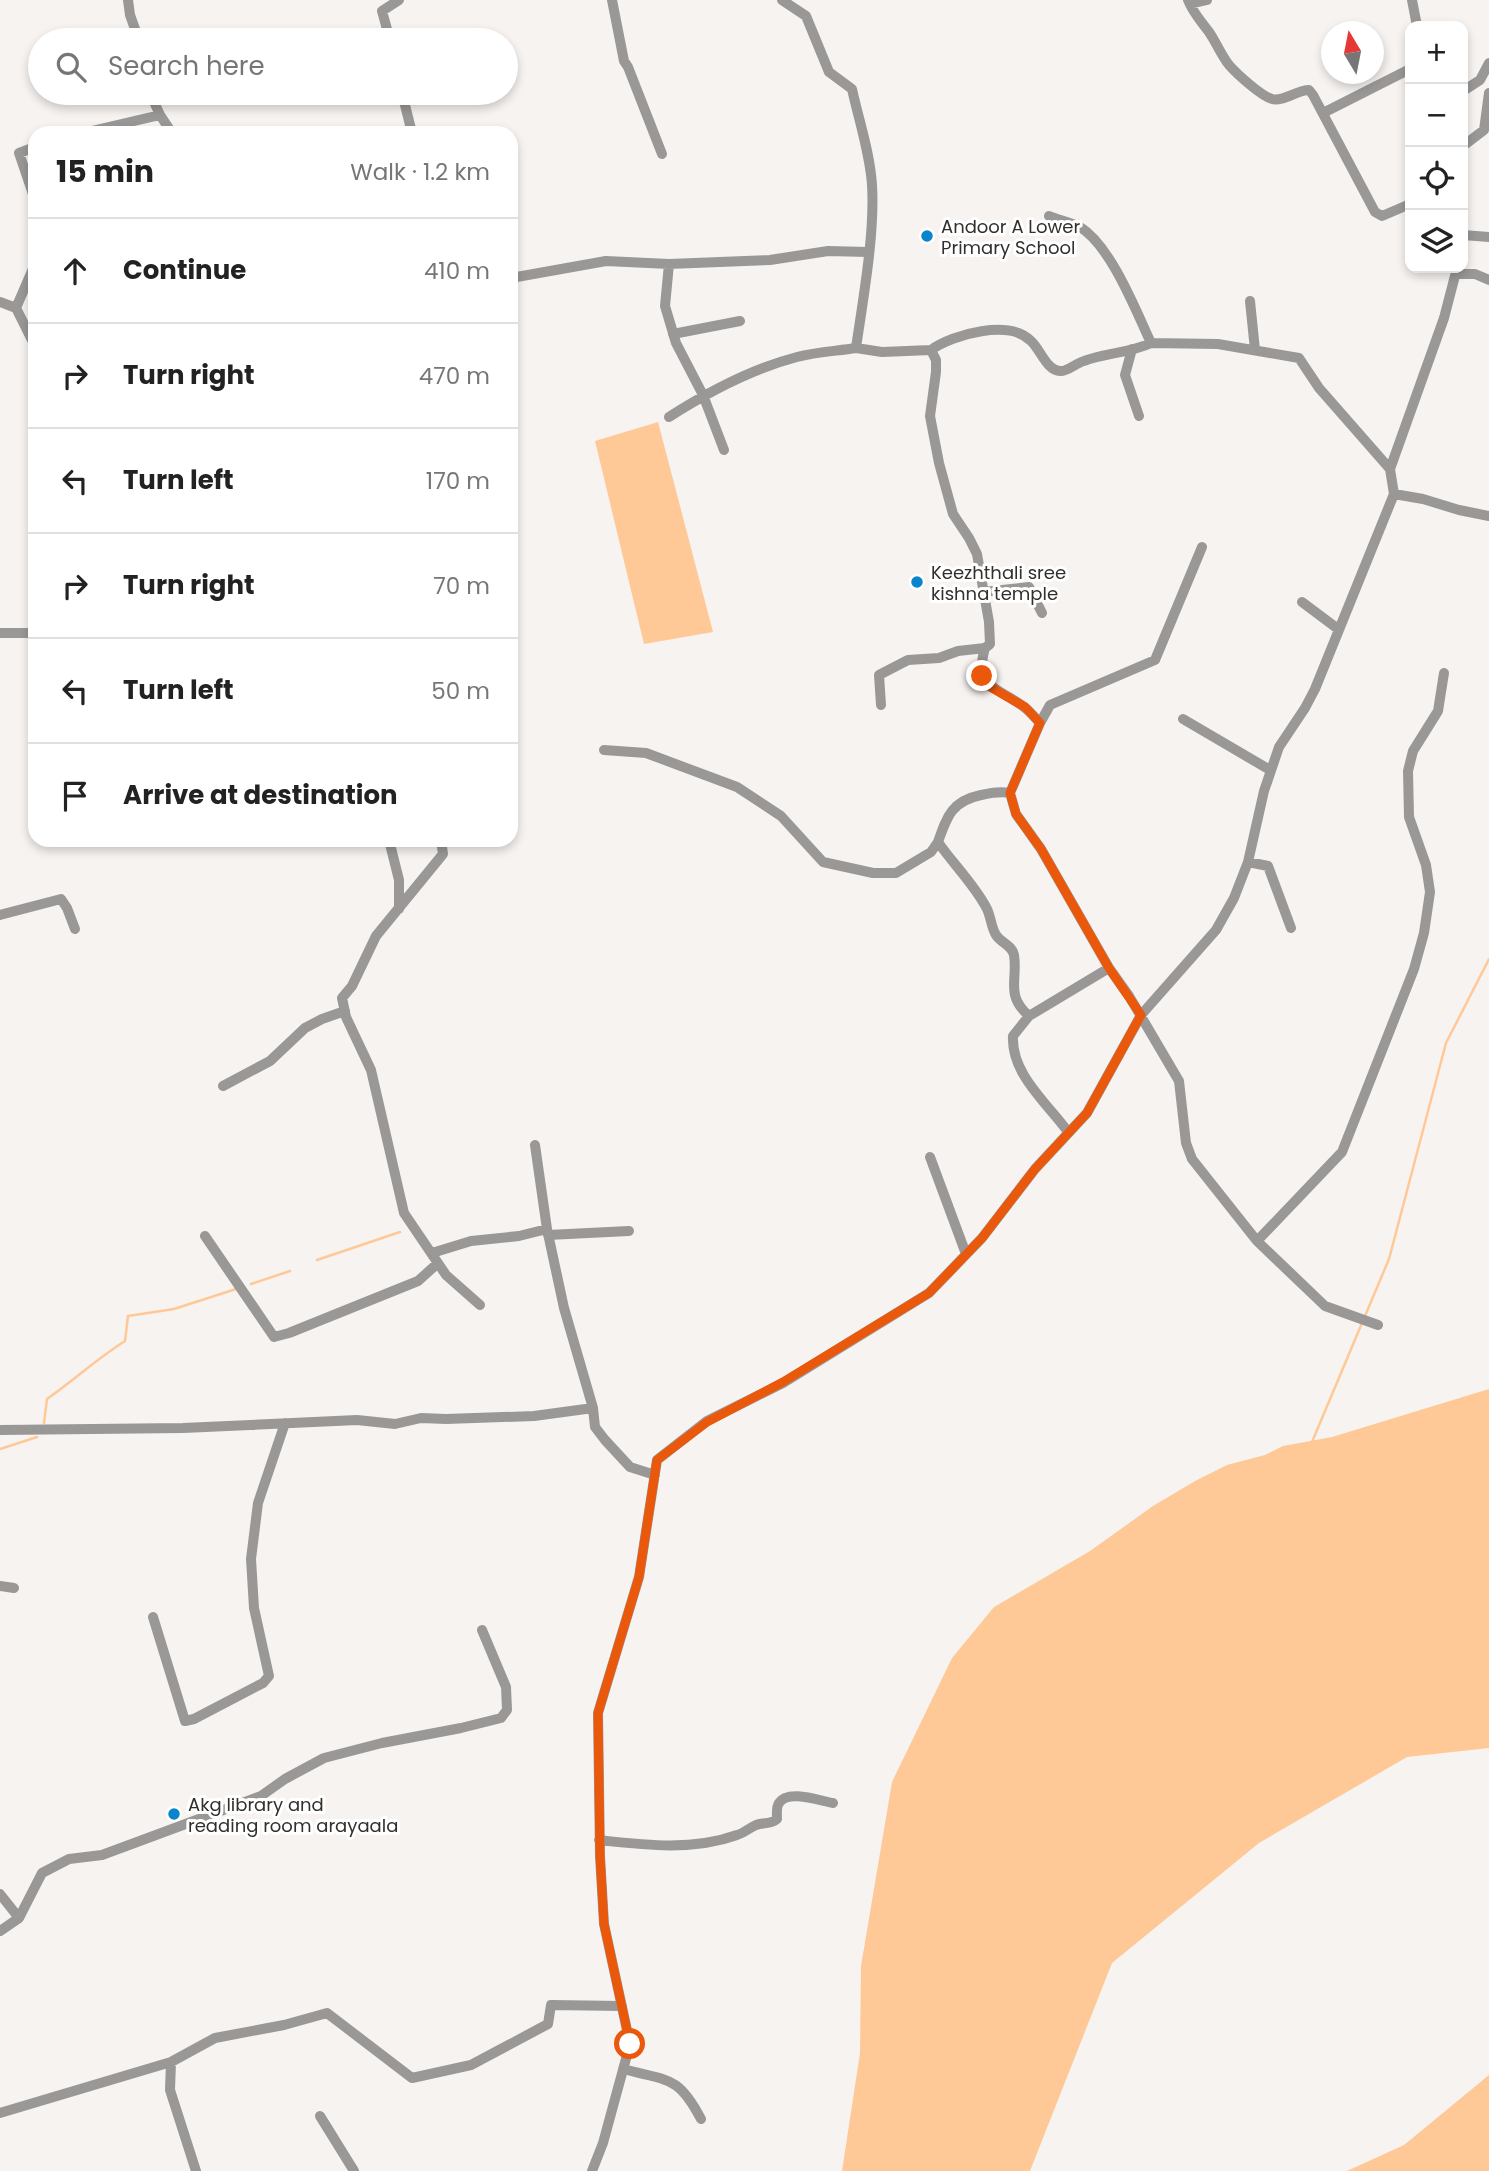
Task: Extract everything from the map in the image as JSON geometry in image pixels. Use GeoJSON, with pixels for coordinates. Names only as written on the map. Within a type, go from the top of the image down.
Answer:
{"type":"FeatureCollection","features":[{"type":"Feature","properties":{"kind":"street"},"geometry":{"type":"LineString","coordinates":[[128,0],[135,28]]}},
{"type":"Feature","properties":{"kind":"street"},"geometry":{"type":"LineString","coordinates":[[387,28],[382,11],[399,0]]}},
{"type":"Feature","properties":{"kind":"street"},"geometry":{"type":"LineString","coordinates":[[612,0],[624,61],[662,154]]}},
{"type":"Feature","properties":{"kind":"street"},"geometry":{"type":"LineString","coordinates":[[782,0],[806,16],[829,72],[852,89],[868,158],[872,186],[868,252],[856,348]]}},
{"type":"Feature","properties":{"kind":"street"},"geometry":{"type":"LineString","coordinates":[[1207,0],[1189,2],[1195,16],[1208,30],[1230,66],[1270,99],[1278,100],[1309,90],[1317,100],[1375,212],[1382,216],[1405,206]]}},
{"type":"Feature","properties":{"kind":"street"},"geometry":{"type":"LineString","coordinates":[[1412,0],[1416,21]]}},
{"type":"Feature","properties":{"kind":"street"},"geometry":{"type":"LineString","coordinates":[[1468,88],[1480,80],[1489,63]]}},
{"type":"Feature","properties":{"kind":"street"},"geometry":{"type":"LineString","coordinates":[[1324,113],[1405,72]]}},
{"type":"Feature","properties":{"kind":"street"},"geometry":{"type":"LineString","coordinates":[[1468,142],[1484,130],[1489,93]]}},
{"type":"Feature","properties":{"kind":"street"},"geometry":{"type":"LineString","coordinates":[[155,105],[167,126]]}},
{"type":"Feature","properties":{"kind":"street"},"geometry":{"type":"LineString","coordinates":[[405,105],[410,126]]}},
{"type":"Feature","properties":{"kind":"street"},"geometry":{"type":"LineString","coordinates":[[113,126],[160,115]]}},
{"type":"Feature","properties":{"kind":"street"},"geometry":{"type":"LineString","coordinates":[[28,150],[19,153],[28,179]]}},
{"type":"Feature","properties":{"kind":"street"},"geometry":{"type":"LineString","coordinates":[[1048,216],[1079,227],[1093,239],[1122,280],[1151,343]]}},
{"type":"Feature","properties":{"kind":"street"},"geometry":{"type":"LineString","coordinates":[[1468,235],[1489,237]]}},
{"type":"Feature","properties":{"kind":"street"},"geometry":{"type":"LineString","coordinates":[[518,277],[606,261],[669,264],[770,260],[828,251],[868,252]]}},
{"type":"Feature","properties":{"kind":"street"},"geometry":{"type":"LineString","coordinates":[[669,264],[666,306],[673,334],[703,395],[724,450]]}},
{"type":"Feature","properties":{"kind":"street"},"geometry":{"type":"LineString","coordinates":[[592,2171],[630,2044],[604,1924],[599,1840],[598,1713],[639,1577],[657,1460],[707,1422],[783,1382],[929,1293],[982,1238],[1035,1169],[1087,1113],[1141,1015],[1216,930],[1234,898],[1248,862],[1270,770],[1279,747],[1306,708],[1394,494],[1390,469],[1444,318],[1456,273]]}},
{"type":"Feature","properties":{"kind":"street"},"geometry":{"type":"LineString","coordinates":[[1468,273],[1489,280]]}},
{"type":"Feature","properties":{"kind":"street"},"geometry":{"type":"LineString","coordinates":[[16,309],[28,281]]}},
{"type":"Feature","properties":{"kind":"street"},"geometry":{"type":"LineString","coordinates":[[0,302],[16,309],[28,332]]}},
{"type":"Feature","properties":{"kind":"street"},"geometry":{"type":"LineString","coordinates":[[1250,302],[1255,350]]}},
{"type":"Feature","properties":{"kind":"street"},"geometry":{"type":"LineString","coordinates":[[673,334],[740,321]]}},
{"type":"Feature","properties":{"kind":"street"},"geometry":{"type":"LineString","coordinates":[[669,417],[703,395],[765,367],[798,357],[856,348],[882,352],[931,350],[957,337],[977,332],[1012,331],[1032,342],[1050,367],[1057,372],[1095,356],[1151,343],[1218,344],[1299,358],[1319,388],[1390,469]]}},
{"type":"Feature","properties":{"kind":"street"},"geometry":{"type":"LineString","coordinates":[[1132,349],[1125,375],[1139,416]]}},
{"type":"Feature","properties":{"kind":"street"},"geometry":{"type":"LineString","coordinates":[[881,705],[879,676],[908,660],[939,658],[958,651],[985,648],[990,644],[977,555],[953,514],[943,486],[930,416],[936,372],[936,360],[931,350]]}},
{"type":"Feature","properties":{"kind":"street"},"geometry":{"type":"LineString","coordinates":[[1394,494],[1489,516]]}},
{"type":"Feature","properties":{"kind":"street"},"geometry":{"type":"LineString","coordinates":[[1202,547],[1155,660],[1050,705],[1010,793],[1016,814],[1041,849],[1109,968],[1141,1015],[1179,1081],[1186,1143],[1192,1159],[1257,1241],[1325,1306],[1374,1324]]}},
{"type":"Feature","properties":{"kind":"street"},"geometry":{"type":"LineString","coordinates":[[984,592],[1029,587],[1042,613]]}},
{"type":"Feature","properties":{"kind":"street"},"geometry":{"type":"LineString","coordinates":[[1302,602],[1338,629]]}},
{"type":"Feature","properties":{"kind":"street"},"geometry":{"type":"LineString","coordinates":[[0,633],[28,633]]}},
{"type":"Feature","properties":{"kind":"street"},"geometry":{"type":"LineString","coordinates":[[985,648],[982,676],[987,685],[1025,707],[1040,723]]}},
{"type":"Feature","properties":{"kind":"street"},"geometry":{"type":"LineString","coordinates":[[1257,1241],[1342,1152],[1414,969],[1424,933],[1430,892],[1426,864],[1409,817],[1408,771],[1413,751],[1438,711],[1444,673]]}},
{"type":"Feature","properties":{"kind":"street"},"geometry":{"type":"LineString","coordinates":[[1183,719],[1270,770]]}},
{"type":"Feature","properties":{"kind":"street"},"geometry":{"type":"LineString","coordinates":[[604,750],[646,753],[737,786],[781,816],[823,862],[873,873],[895,873],[931,852],[949,815],[961,802],[993,792],[1010,793]]}},
{"type":"Feature","properties":{"kind":"street"},"geometry":{"type":"LineString","coordinates":[[938,842],[986,908],[996,936],[1012,950],[1012,983],[1015,995],[1021,1009],[1029,1016]]}},
{"type":"Feature","properties":{"kind":"street"},"geometry":{"type":"LineString","coordinates":[[391,847],[399,880],[399,909]]}},
{"type":"Feature","properties":{"kind":"street"},"geometry":{"type":"LineString","coordinates":[[442,847],[443,854],[376,936],[352,986],[342,998],[345,1012],[372,1070],[404,1213],[446,1275],[480,1305]]}},
{"type":"Feature","properties":{"kind":"street"},"geometry":{"type":"LineString","coordinates":[[1248,862],[1268,866],[1291,928]]}},
{"type":"Feature","properties":{"kind":"street"},"geometry":{"type":"LineString","coordinates":[[0,915],[61,899],[75,929]]}},
{"type":"Feature","properties":{"kind":"street"},"geometry":{"type":"LineString","coordinates":[[1068,1132],[1025,1077],[1015,1057],[1013,1036],[1029,1016],[1109,968]]}},
{"type":"Feature","properties":{"kind":"street"},"geometry":{"type":"LineString","coordinates":[[223,1086],[271,1061],[305,1028],[345,1012]]}},
{"type":"Feature","properties":{"kind":"street"},"geometry":{"type":"LineString","coordinates":[[535,1145],[547,1232],[569,1329],[593,1408],[595,1427],[630,1467],[655,1475]]}},
{"type":"Feature","properties":{"kind":"street"},"geometry":{"type":"LineString","coordinates":[[930,1157],[966,1254]]}},
{"type":"Feature","properties":{"kind":"street"},"geometry":{"type":"LineString","coordinates":[[205,1236],[274,1337],[418,1281],[435,1258],[471,1241],[547,1232],[629,1231]]}},
{"type":"Feature","properties":{"kind":"street"},"geometry":{"type":"LineString","coordinates":[[0,1430],[183,1428],[357,1420],[395,1424],[421,1418],[534,1416],[593,1408]]}},
{"type":"Feature","properties":{"kind":"street"},"geometry":{"type":"LineString","coordinates":[[153,1618],[185,1721],[263,1683],[269,1676],[254,1608],[251,1559],[258,1503],[285,1423]]}},
{"type":"Feature","properties":{"kind":"street"},"geometry":{"type":"LineString","coordinates":[[0,1587],[14,1588]]}},
{"type":"Feature","properties":{"kind":"street"},"geometry":{"type":"LineString","coordinates":[[0,1931],[19,1918],[42,1873],[69,1859],[102,1855],[261,1796],[285,1779],[324,1758],[501,1718],[507,1710],[506,1687],[482,1630]]}},
{"type":"Feature","properties":{"kind":"street"},"geometry":{"type":"LineString","coordinates":[[599,1840],[650,1846],[706,1843],[772,1823],[776,1819],[780,1800],[788,1797],[833,1803]]}},
{"type":"Feature","properties":{"kind":"street"},"geometry":{"type":"LineString","coordinates":[[0,1894],[19,1918]]}},
{"type":"Feature","properties":{"kind":"street"},"geometry":{"type":"LineString","coordinates":[[0,2113],[171,2062],[215,2038],[284,2025],[327,2013],[412,2078],[471,2065],[527,2036],[548,2024],[551,2005],[622,2006]]}},
{"type":"Feature","properties":{"kind":"street"},"geometry":{"type":"LineString","coordinates":[[171,2062],[170,2090],[196,2171]]}},
{"type":"Feature","properties":{"kind":"street"},"geometry":{"type":"LineString","coordinates":[[623,2070],[672,2082],[681,2087],[690,2097],[701,2119]]}},
{"type":"Feature","properties":{"kind":"street"},"geometry":{"type":"LineString","coordinates":[[320,2116],[354,2171]]}},
{"type":"Feature","properties":{"kind":"shaded area"},"geometry":{"type":"Polygon","coordinates":[[[658,422],[713,632],[644,644],[595,441],[658,422]]]}},
{"type":"Feature","properties":{"kind":"shaded area"},"geometry":{"type":"Polygon","coordinates":[[[1489,1389],[1489,1748],[1407,1757],[1259,1843],[1112,1963],[1030,2171],[842,2171],[860,2053],[861,1966],[892,1782],[952,1658],[994,1607],[1090,1551],[1153,1506],[1227,1465],[1265,1455],[1283,1446],[1332,1437],[1489,1389]]]}},
{"type":"Feature","properties":{"kind":"shaded area"},"geometry":{"type":"Polygon","coordinates":[[[1489,2075],[1489,2171],[1347,2171],[1404,2145],[1489,2075]]]}},
{"type":"Feature","properties":{"kind":"waterway"},"geometry":{"type":"LineString","coordinates":[[1365,1316],[1389,1259],[1446,1043],[1489,959]]}},
{"type":"Feature","properties":{"kind":"waterway"},"geometry":{"type":"LineString","coordinates":[[317,1260],[400,1232]]}},
{"type":"Feature","properties":{"kind":"waterway"},"geometry":{"type":"LineString","coordinates":[[251,1284],[290,1271]]}},
{"type":"Feature","properties":{"kind":"waterway"},"geometry":{"type":"LineString","coordinates":[[44,1423],[47,1399],[125,1341],[128,1316],[174,1309],[236,1289]]}},
{"type":"Feature","properties":{"kind":"waterway"},"geometry":{"type":"LineString","coordinates":[[1312,1442],[1362,1323]]}},
{"type":"Feature","properties":{"kind":"waterway"},"geometry":{"type":"LineString","coordinates":[[0,1449],[37,1437]]}},
{"type":"Feature","properties":{"kind":"place","name":"Andoor A Lower Primary School"},"geometry":{"type":"Point","coordinates":[927,236]}},
{"type":"Feature","properties":{"kind":"place","name":"Keezhthali sree kishna temple"},"geometry":{"type":"Point","coordinates":[917,582]}},
{"type":"Feature","properties":{"kind":"place","name":"Akg library and reading room arayaala"},"geometry":{"type":"Point","coordinates":[174,1814]}},
{"type":"Feature","properties":{"kind":"route"},"geometry":{"type":"LineString","coordinates":[[630,2044],[604,1924],[598,1713],[639,1577],[657,1460],[707,1422],[783,1382],[929,1293],[982,1238],[1035,1169],[1087,1113],[1141,1015],[1109,968],[1041,849],[1016,814],[1010,793],[1040,723],[1025,707],[987,685],[982,676]]}}]}
